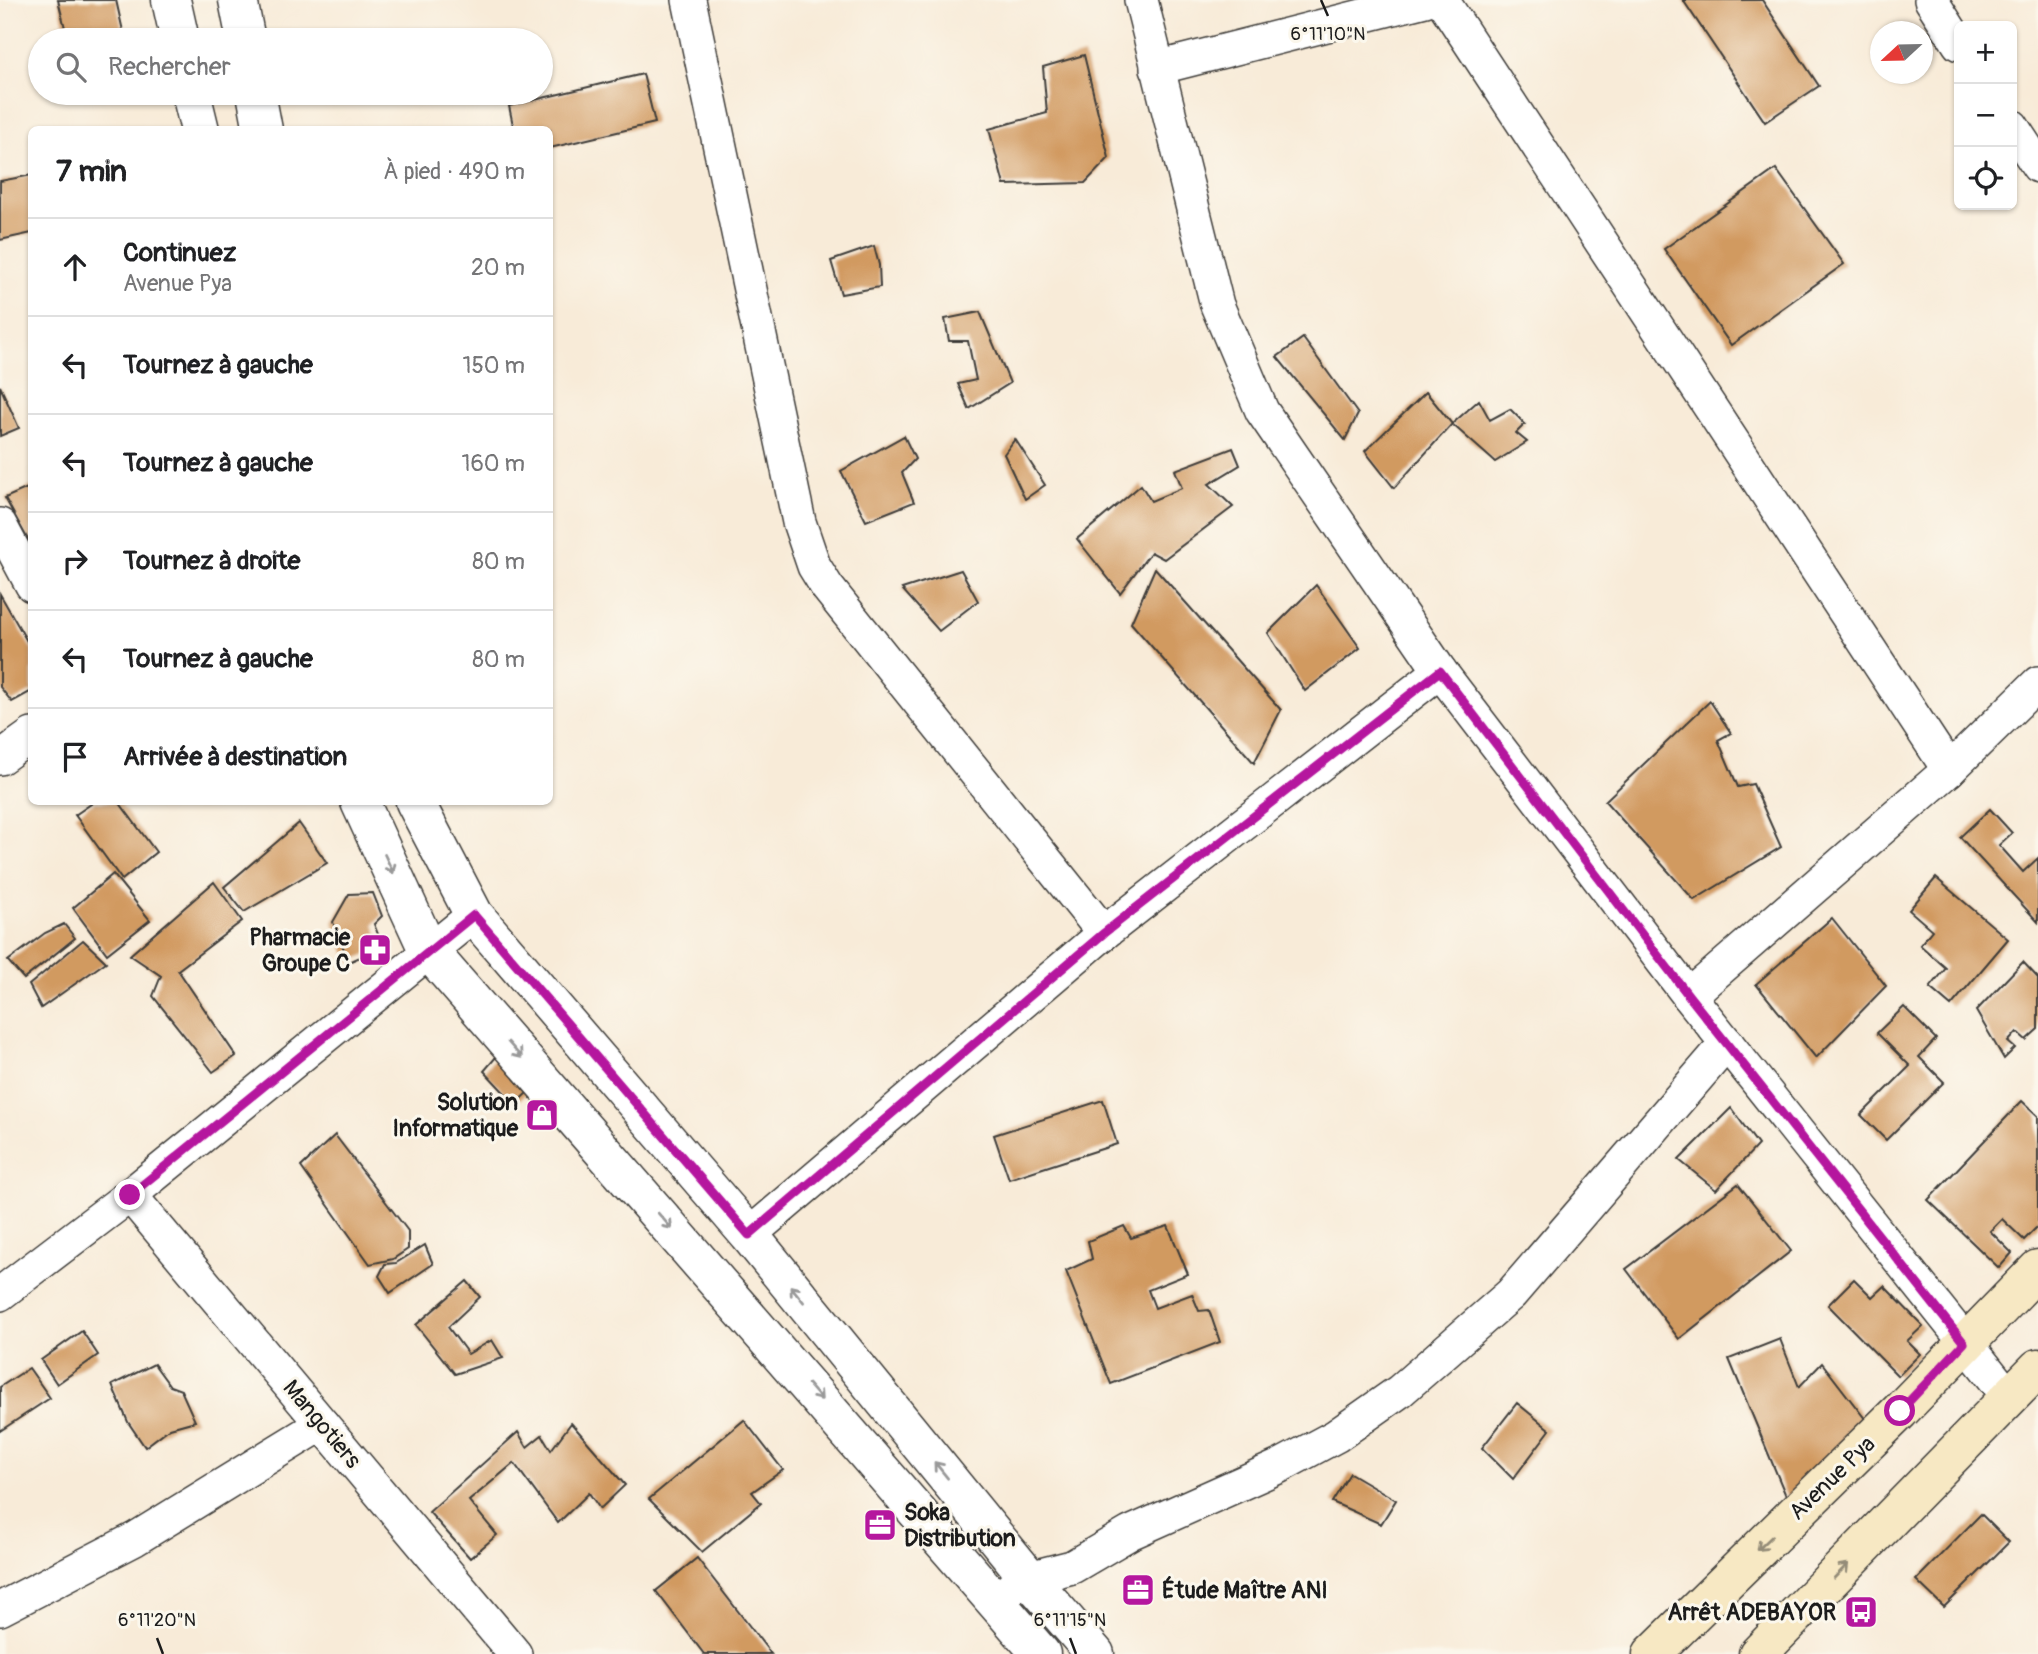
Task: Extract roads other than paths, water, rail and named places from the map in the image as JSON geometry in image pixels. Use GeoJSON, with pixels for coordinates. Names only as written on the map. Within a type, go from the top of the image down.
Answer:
{"type":"FeatureCollection","features":[{"type":"Feature","properties":{"kind":"main road","name":"Avenue Pya"},"geometry":{"type":"LineString","coordinates":[[1652,1654],[1900,1411],[2038,1269]]}},
{"type":"Feature","properties":{"kind":"main road"},"geometry":{"type":"LineString","coordinates":[[1758,1654],[2038,1367]]}},
{"type":"Feature","properties":{"kind":"street"},"geometry":{"type":"LineString","coordinates":[[171,0],[177,28]]}},
{"type":"Feature","properties":{"kind":"street"},"geometry":{"type":"LineString","coordinates":[[238,0],[244,28]]}},
{"type":"Feature","properties":{"kind":"street"},"geometry":{"type":"LineString","coordinates":[[689,0],[799,522],[814,566],[827,587],[1104,933]]}},
{"type":"Feature","properties":{"kind":"street"},"geometry":{"type":"LineString","coordinates":[[1141,0],[1217,305],[1245,377],[1262,411],[1440,671],[1689,996],[2009,1397]]}},
{"type":"Feature","properties":{"kind":"street"},"geometry":{"type":"LineString","coordinates":[[1157,68],[1425,0]]}},
{"type":"Feature","properties":{"kind":"street"},"geometry":{"type":"LineString","coordinates":[[1442,0],[1949,770]]}},
{"type":"Feature","properties":{"kind":"street"},"geometry":{"type":"LineString","coordinates":[[1931,0],[1954,36]]}},
{"type":"Feature","properties":{"kind":"street"},"geometry":{"type":"LineString","coordinates":[[194,105],[199,126]]}},
{"type":"Feature","properties":{"kind":"street"},"geometry":{"type":"LineString","coordinates":[[258,105],[262,126]]}},
{"type":"Feature","properties":{"kind":"street"},"geometry":{"type":"LineString","coordinates":[[2017,133],[2038,166]]}},
{"type":"Feature","properties":{"kind":"street"},"geometry":{"type":"LineString","coordinates":[[0,525],[28,578]]}},
{"type":"Feature","properties":{"kind":"street"},"geometry":{"type":"LineString","coordinates":[[749,1235],[1104,933],[1440,671]]}},
{"type":"Feature","properties":{"kind":"street"},"geometry":{"type":"LineString","coordinates":[[1689,996],[1949,770],[2038,683]]}},
{"type":"Feature","properties":{"kind":"street"},"geometry":{"type":"LineString","coordinates":[[0,758],[28,738]]}},
{"type":"Feature","properties":{"kind":"street"},"geometry":{"type":"LineString","coordinates":[[361,805],[428,950],[1034,1645],[1052,1611],[1059,1612]]}},
{"type":"Feature","properties":{"kind":"street"},"geometry":{"type":"LineString","coordinates":[[417,805],[474,915],[749,1235],[1095,1654]]}},
{"type":"Feature","properties":{"kind":"street"},"geometry":{"type":"LineString","coordinates":[[0,1294],[130,1195],[474,915]]}},
{"type":"Feature","properties":{"kind":"street"},"geometry":{"type":"LineString","coordinates":[[998,1601],[1025,1575],[1029,1577],[1072,1567],[1130,1533],[1280,1466],[1336,1436],[1400,1391],[1511,1294],[1727,1043]]}},
{"type":"Feature","properties":{"kind":"street","name":"Mangotiers"},"geometry":{"type":"LineString","coordinates":[[130,1195],[514,1654]]}},
{"type":"Feature","properties":{"kind":"street"},"geometry":{"type":"LineString","coordinates":[[0,1609],[135,1539],[322,1424]]}},
{"type":"Feature","properties":{"kind":"street"},"geometry":{"type":"LineString","coordinates":[[1059,1612],[1072,1567]]}},
{"type":"Feature","properties":{"kind":"place","name":"Pharmacie Groupe C"},"geometry":{"type":"Point","coordinates":[375,950]}},
{"type":"Feature","properties":{"kind":"place","name":"Solution Informatique"},"geometry":{"type":"Point","coordinates":[542,1115]}},
{"type":"Feature","properties":{"kind":"place","name":"Soka Distribution"},"geometry":{"type":"Point","coordinates":[880,1525]}},
{"type":"Feature","properties":{"kind":"place","name":"Étude Maître ANI"},"geometry":{"type":"Point","coordinates":[1138,1590]}},
{"type":"Feature","properties":{"kind":"place","name":"Arrêt ADEBAYOR"},"geometry":{"type":"Point","coordinates":[1861,1612]}}]}
